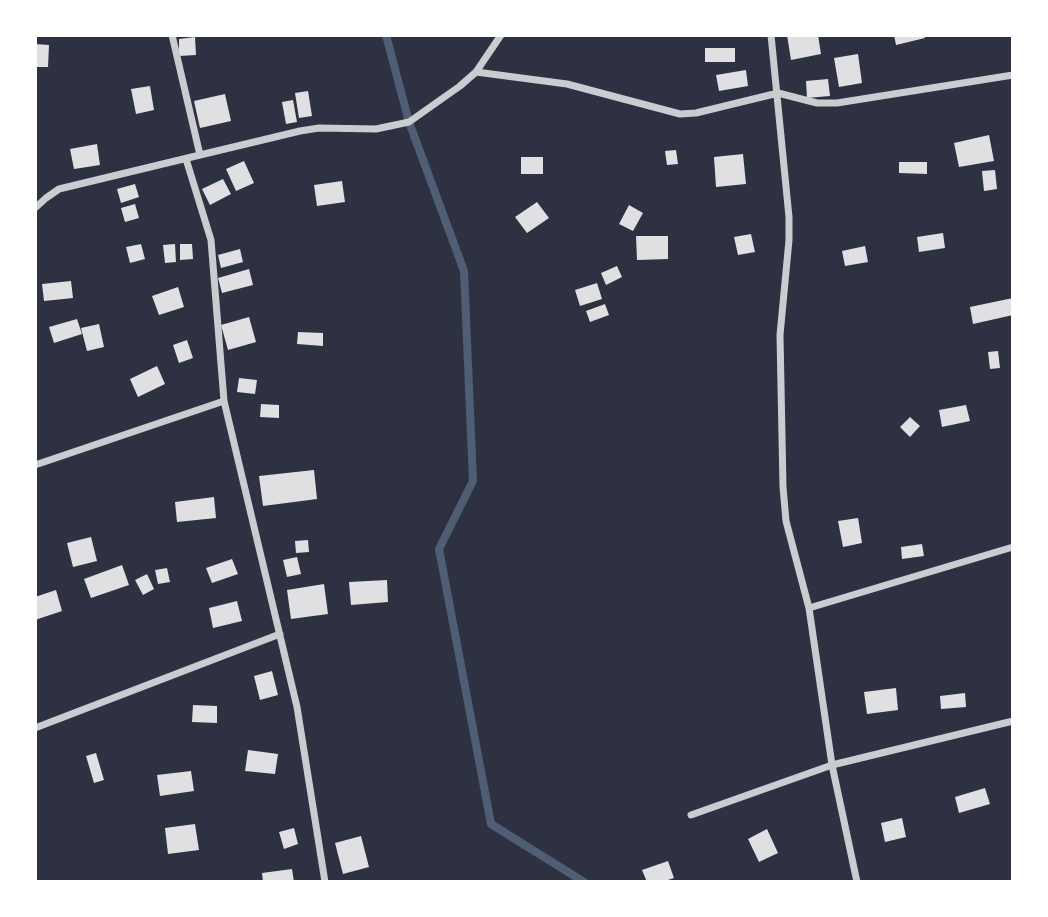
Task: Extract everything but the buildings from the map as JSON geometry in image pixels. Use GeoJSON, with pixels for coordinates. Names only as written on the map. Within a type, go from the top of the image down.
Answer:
{"type":"FeatureCollection","features":[{"type":"Feature","properties":{"kind":"street"},"geometry":{"type":"LineString","coordinates":[[172,35],[200,155]]}},
{"type":"Feature","properties":{"kind":"street"},"geometry":{"type":"LineString","coordinates":[[35,208],[59,189],[300,131],[319,128],[376,129],[409,122],[476,72],[501,35]]}},
{"type":"Feature","properties":{"kind":"street"},"geometry":{"type":"LineString","coordinates":[[771,35],[789,217],[780,335],[786,521],[809,608],[832,765],[857,882]]}},
{"type":"Feature","properties":{"kind":"street"},"geometry":{"type":"LineString","coordinates":[[476,72],[567,84],[680,114],[696,113],[778,93],[817,103],[837,103],[1013,75]]}},
{"type":"Feature","properties":{"kind":"street"},"geometry":{"type":"LineString","coordinates":[[186,159],[211,240],[224,401],[297,706],[325,882]]}},
{"type":"Feature","properties":{"kind":"street"},"geometry":{"type":"LineString","coordinates":[[35,465],[224,401]]}},
{"type":"Feature","properties":{"kind":"street"},"geometry":{"type":"LineString","coordinates":[[809,608],[1013,547]]}},
{"type":"Feature","properties":{"kind":"street"},"geometry":{"type":"LineString","coordinates":[[35,728],[281,634]]}},
{"type":"Feature","properties":{"kind":"street"},"geometry":{"type":"LineString","coordinates":[[691,816],[832,765],[1013,721]]}},
{"type":"Feature","properties":{"kind":"waterway"},"geometry":{"type":"LineString","coordinates":[[386,35],[409,122],[464,271],[473,481],[439,549],[491,824],[584,882]]}}]}
